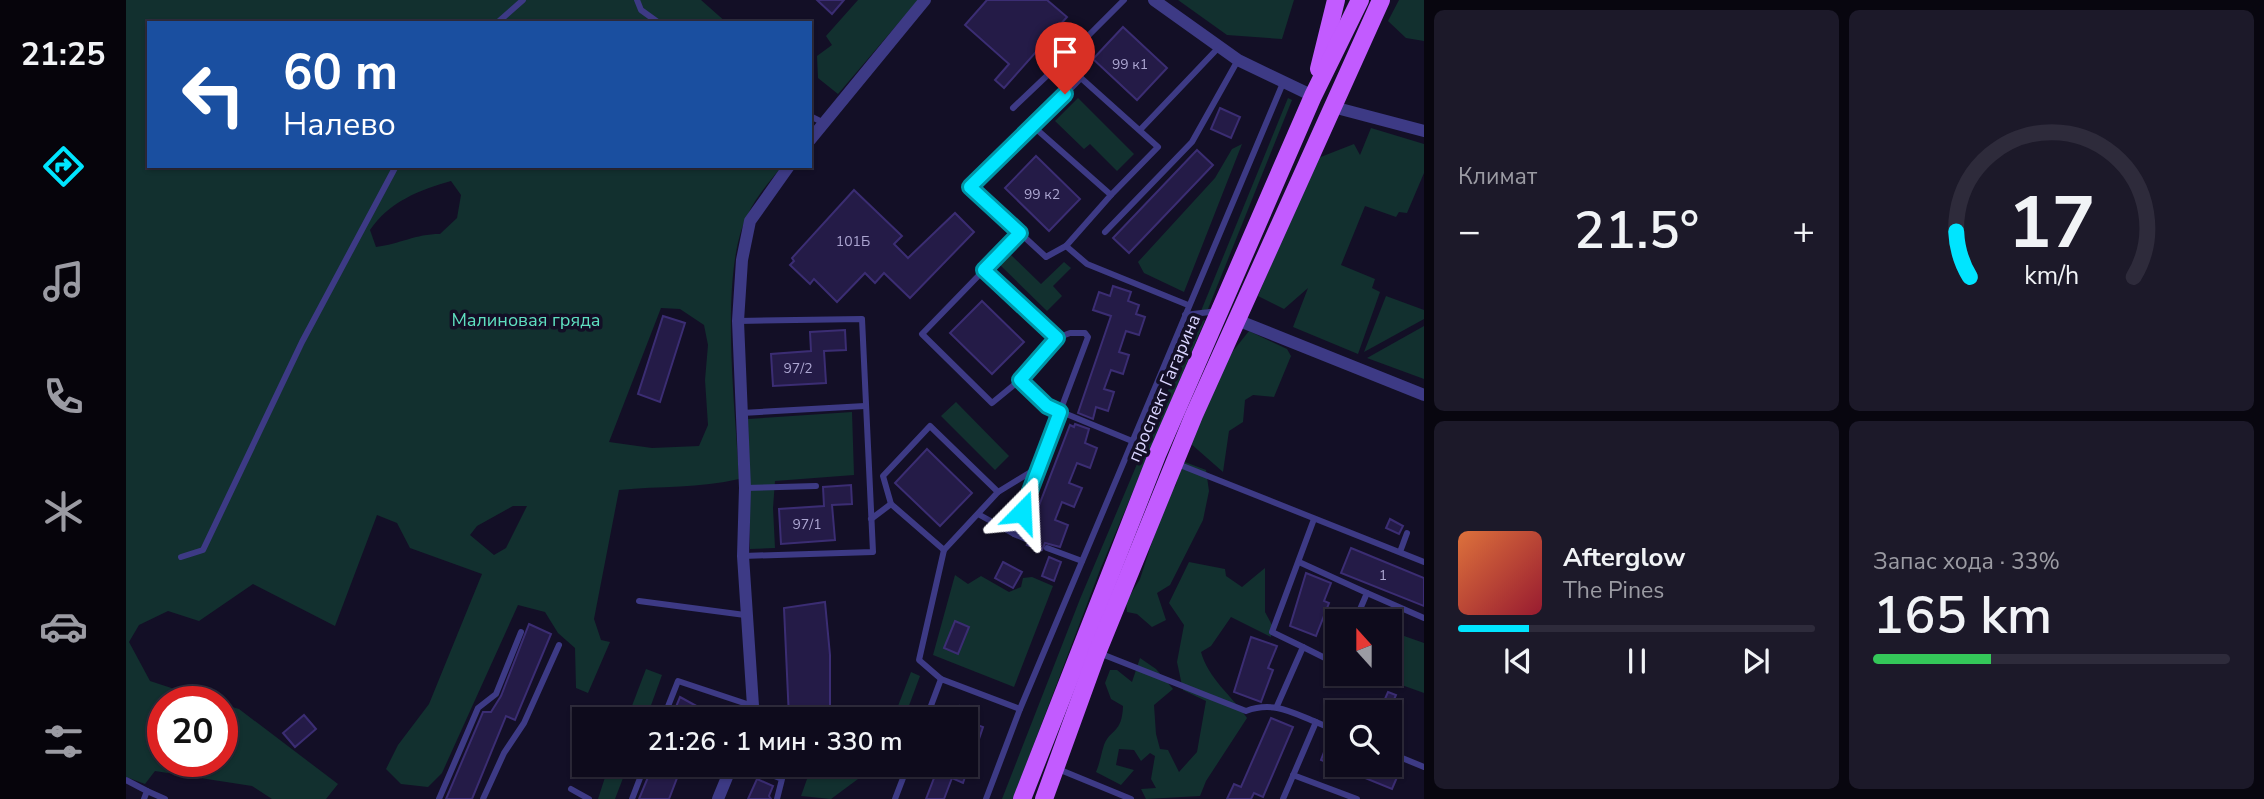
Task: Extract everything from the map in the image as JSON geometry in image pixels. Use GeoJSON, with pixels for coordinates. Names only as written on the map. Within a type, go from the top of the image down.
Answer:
{"type":"FeatureCollection","features":[{"type":"Feature","properties":{"kind":"main road"},"geometry":{"type":"LineString","coordinates":[[1313,96],[1336,0]]}},
{"type":"Feature","properties":{"kind":"main road","name":"проспект Гагарина"},"geometry":{"type":"LineString","coordinates":[[1022,799],[1157,456],[1313,96],[1360,0]]}},
{"type":"Feature","properties":{"kind":"main road"},"geometry":{"type":"LineString","coordinates":[[1044,799],[1097,653],[1174,462],[1381,0]]}},
{"type":"Feature","properties":{"kind":"street"},"geometry":{"type":"LineString","coordinates":[[812,138],[925,0]]}},
{"type":"Feature","properties":{"kind":"street"},"geometry":{"type":"LineString","coordinates":[[1154,0],[1238,60],[1313,96]]}},
{"type":"Feature","properties":{"kind":"street"},"geometry":{"type":"LineString","coordinates":[[1333,107],[1424,131]]}},
{"type":"Feature","properties":{"kind":"street"},"geometry":{"type":"LineString","coordinates":[[753,706],[745,615],[745,488],[738,321],[742,260],[750,221],[788,168]]}},
{"type":"Feature","properties":{"kind":"street"},"geometry":{"type":"LineString","coordinates":[[1237,320],[1424,395]]}},
{"type":"Feature","properties":{"kind":"street"},"geometry":{"type":"LineString","coordinates":[[718,799],[727,777]]}},
{"type":"Feature","properties":{"kind":"lane"},"geometry":{"type":"LineString","coordinates":[[499,21],[523,0]]}},
{"type":"Feature","properties":{"kind":"lane"},"geometry":{"type":"LineString","coordinates":[[637,0],[641,10],[656,21]]}},
{"type":"Feature","properties":{"kind":"lane"},"geometry":{"type":"LineString","coordinates":[[1013,108],[1124,0]]}},
{"type":"Feature","properties":{"kind":"lane"},"geometry":{"type":"LineString","coordinates":[[1140,130],[1220,46]]}},
{"type":"Feature","properties":{"kind":"lane"},"geometry":{"type":"LineString","coordinates":[[1074,50],[1081,78],[1157,147],[1066,246],[1046,257],[970,187],[1081,78]]}},
{"type":"Feature","properties":{"kind":"lane"},"geometry":{"type":"LineString","coordinates":[[1105,232],[1192,142],[1238,60]]}},
{"type":"Feature","properties":{"kind":"lane"},"geometry":{"type":"LineString","coordinates":[[986,799],[1020,709],[1283,83]]}},
{"type":"Feature","properties":{"kind":"lane"},"geometry":{"type":"LineString","coordinates":[[812,117],[824,123]]}},
{"type":"Feature","properties":{"kind":"lane"},"geometry":{"type":"LineString","coordinates":[[1034,127],[1111,195]]}},
{"type":"Feature","properties":{"kind":"lane"},"geometry":{"type":"LineString","coordinates":[[181,557],[203,550],[302,342],[395,168]]}},
{"type":"Feature","properties":{"kind":"lane"},"geometry":{"type":"LineString","coordinates":[[1014,534],[1088,337],[1085,333],[1069,333],[1057,338],[1020,380],[992,403],[922,334],[1020,233]]}},
{"type":"Feature","properties":{"kind":"lane"},"geometry":{"type":"LineString","coordinates":[[1066,246],[1087,264],[1188,306]]}},
{"type":"Feature","properties":{"kind":"lane"},"geometry":{"type":"LineString","coordinates":[[984,270],[1057,338]]}},
{"type":"Feature","properties":{"kind":"lane"},"geometry":{"type":"LineString","coordinates":[[1185,315],[1220,311]]}},
{"type":"Feature","properties":{"kind":"lane"},"geometry":{"type":"LineString","coordinates":[[738,321],[862,318],[873,552],[743,556]]}},
{"type":"Feature","properties":{"kind":"lane"},"geometry":{"type":"LineString","coordinates":[[1020,380],[1047,406],[1132,441]]}},
{"type":"Feature","properties":{"kind":"lane"},"geometry":{"type":"LineString","coordinates":[[742,413],[865,406]]}},
{"type":"Feature","properties":{"kind":"lane"},"geometry":{"type":"LineString","coordinates":[[944,550],[891,504],[883,476],[930,426],[998,492]]}},
{"type":"Feature","properties":{"kind":"lane"},"geometry":{"type":"LineString","coordinates":[[1174,462],[1424,562]]}},
{"type":"Feature","properties":{"kind":"lane"},"geometry":{"type":"LineString","coordinates":[[1020,709],[941,679],[919,660],[944,550],[998,492],[1040,467]]}},
{"type":"Feature","properties":{"kind":"lane"},"geometry":{"type":"LineString","coordinates":[[745,488],[816,486]]}},
{"type":"Feature","properties":{"kind":"lane"},"geometry":{"type":"LineString","coordinates":[[871,519],[891,504]]}},
{"type":"Feature","properties":{"kind":"lane"},"geometry":{"type":"LineString","coordinates":[[978,514],[1026,539]]}},
{"type":"Feature","properties":{"kind":"lane"},"geometry":{"type":"LineString","coordinates":[[1314,519],[1272,632],[1325,658]]}},
{"type":"Feature","properties":{"kind":"lane"},"geometry":{"type":"LineString","coordinates":[[1400,552],[1407,533]]}},
{"type":"Feature","properties":{"kind":"lane"},"geometry":{"type":"LineString","coordinates":[[1047,548],[1082,561]]}},
{"type":"Feature","properties":{"kind":"lane"},"geometry":{"type":"LineString","coordinates":[[1299,562],[1424,618]]}},
{"type":"Feature","properties":{"kind":"lane"},"geometry":{"type":"LineString","coordinates":[[1360,609],[1367,593]]}},
{"type":"Feature","properties":{"kind":"lane"},"geometry":{"type":"LineString","coordinates":[[639,601],[745,615]]}},
{"type":"Feature","properties":{"kind":"lane"},"geometry":{"type":"LineString","coordinates":[[439,799],[478,708],[496,694],[521,632]]}},
{"type":"Feature","properties":{"kind":"lane"},"geometry":{"type":"LineString","coordinates":[[483,799],[503,753],[524,723],[558,645]]}},
{"type":"Feature","properties":{"kind":"lane"},"geometry":{"type":"LineString","coordinates":[[1277,706],[1303,647]]}},
{"type":"Feature","properties":{"kind":"lane"},"geometry":{"type":"LineString","coordinates":[[1097,653],[1246,711],[1264,704],[1277,706],[1325,726]]}},
{"type":"Feature","properties":{"kind":"lane"},"geometry":{"type":"LineString","coordinates":[[930,707],[941,679]]}},
{"type":"Feature","properties":{"kind":"lane"},"geometry":{"type":"LineString","coordinates":[[668,707],[678,681],[753,706]]}},
{"type":"Feature","properties":{"kind":"lane"},"geometry":{"type":"LineString","coordinates":[[1283,799],[1316,722]]}},
{"type":"Feature","properties":{"kind":"lane"},"geometry":{"type":"LineString","coordinates":[[1402,758],[1424,767]]}},
{"type":"Feature","properties":{"kind":"lane"},"geometry":{"type":"LineString","coordinates":[[1056,768],[1131,799]]}},
{"type":"Feature","properties":{"kind":"lane"},"geometry":{"type":"LineString","coordinates":[[1293,775],[1357,799]]}},
{"type":"Feature","properties":{"kind":"lane"},"geometry":{"type":"LineString","coordinates":[[632,799],[641,777]]}},
{"type":"Feature","properties":{"kind":"lane"},"geometry":{"type":"LineString","coordinates":[[777,777],[782,779],[777,799]]}},
{"type":"Feature","properties":{"kind":"lane"},"geometry":{"type":"LineString","coordinates":[[895,799],[903,777]]}},
{"type":"Feature","properties":{"kind":"lane"},"geometry":{"type":"LineString","coordinates":[[126,780],[165,799]]}},
{"type":"Feature","properties":{"kind":"lane"},"geometry":{"type":"LineString","coordinates":[[571,789],[589,799]]}},
{"type":"Feature","properties":{"kind":"lane"},"geometry":{"type":"LineString","coordinates":[[144,799],[147,791]]}},
{"type":"Feature","properties":{"kind":"green space","name":"Малиновая гряда"},"geometry":{"type":"Polygon","coordinates":[[[126,0],[701,0],[725,21],[147,21],[147,168],[780,168],[748,214],[739,239],[734,270],[731,343],[739,479],[619,490],[594,619],[601,640],[610,642],[588,693],[576,688],[575,648],[558,633],[545,612],[518,605],[442,773],[428,787],[401,784],[386,769],[398,745],[429,704],[482,574],[410,548],[397,523],[377,515],[335,626],[253,584],[199,621],[168,611],[139,625],[129,642],[150,681],[165,686],[147,686],[147,777],[150,777],[145,784],[126,777],[126,0]],[[451,181],[406,198],[386,212],[370,230],[376,247],[440,234],[457,218],[461,195],[451,181]],[[661,308],[609,442],[652,448],[699,446],[708,425],[705,380],[708,345],[704,325],[680,309],[661,308]],[[513,506],[477,526],[470,535],[494,555],[506,548],[527,506],[513,506]]]}},
{"type":"Feature","properties":{"kind":"green space"},"geometry":{"type":"Polygon","coordinates":[[[858,0],[918,0],[838,94],[818,78],[817,56],[832,45],[826,36],[858,0]]]}},
{"type":"Feature","properties":{"kind":"green space"},"geometry":{"type":"Polygon","coordinates":[[[1178,0],[1294,0],[1282,39],[1227,35],[1178,0]]]}},
{"type":"Feature","properties":{"kind":"green space"},"geometry":{"type":"Polygon","coordinates":[[[1399,0],[1424,0],[1424,41],[1406,38],[1388,21],[1399,0]]]}},
{"type":"Feature","properties":{"kind":"green space"},"geometry":{"type":"Polygon","coordinates":[[[1078,98],[1134,154],[1117,171],[1090,144],[1084,149],[1055,121],[1078,98]]]}},
{"type":"Feature","properties":{"kind":"green space"},"geometry":{"type":"Polygon","coordinates":[[[1288,98],[1292,100],[1208,309],[1201,311],[1288,98]]]}},
{"type":"Feature","properties":{"kind":"green space"},"geometry":{"type":"Polygon","coordinates":[[[1371,128],[1424,144],[1424,173],[1407,213],[1399,212],[1396,217],[1365,206],[1341,265],[1375,279],[1372,288],[1380,292],[1358,354],[1293,327],[1308,288],[1284,309],[1258,296],[1313,160],[1354,144],[1360,155],[1371,128]]]}},
{"type":"Feature","properties":{"kind":"green space"},"geometry":{"type":"Polygon","coordinates":[[[1242,144],[1184,292],[1144,273],[1138,262],[1215,178],[1232,149],[1242,144]]]}},
{"type":"Feature","properties":{"kind":"green space"},"geometry":{"type":"Polygon","coordinates":[[[1010,254],[1041,284],[1064,262],[1071,268],[1053,286],[1062,296],[1047,311],[1000,265],[1010,254]]]}},
{"type":"Feature","properties":{"kind":"green space"},"geometry":{"type":"Polygon","coordinates":[[[1386,296],[1424,310],[1424,319],[1364,352],[1386,296]]]}},
{"type":"Feature","properties":{"kind":"green space"},"geometry":{"type":"Polygon","coordinates":[[[1205,320],[1100,570],[1013,799],[1002,799],[1080,599],[1197,322],[1205,320]]]}},
{"type":"Feature","properties":{"kind":"green space"},"geometry":{"type":"Polygon","coordinates":[[[1424,326],[1424,379],[1367,358],[1424,326]]]}},
{"type":"Feature","properties":{"kind":"green space"},"geometry":{"type":"Polygon","coordinates":[[[1249,331],[1287,349],[1291,356],[1274,397],[1253,395],[1245,400],[1243,422],[1229,431],[1223,472],[1190,443],[1229,356],[1249,331]]]}},
{"type":"Feature","properties":{"kind":"green space"},"geometry":{"type":"Polygon","coordinates":[[[956,402],[1009,456],[995,470],[941,416],[956,402]]]}},
{"type":"Feature","properties":{"kind":"green space"},"geometry":{"type":"Polygon","coordinates":[[[852,412],[854,475],[775,481],[775,548],[750,549],[748,419],[852,412]]]}},
{"type":"Feature","properties":{"kind":"green space"},"geometry":{"type":"Polygon","coordinates":[[[1182,461],[1206,470],[1209,491],[1203,520],[1170,585],[1157,593],[1166,620],[1152,627],[1137,614],[1127,612],[1126,602],[1140,579],[1165,502],[1176,485],[1182,461]]]}},
{"type":"Feature","properties":{"kind":"green space"},"geometry":{"type":"Polygon","coordinates":[[[1189,562],[1225,569],[1226,576],[1242,587],[1265,568],[1265,612],[1272,625],[1271,637],[1231,617],[1211,646],[1201,652],[1214,678],[1247,718],[1206,781],[1200,796],[1146,799],[1141,789],[1156,788],[1151,779],[1155,756],[1150,753],[1141,761],[1134,750],[1119,749],[1116,765],[1134,770],[1121,785],[1096,772],[1104,745],[1120,722],[1123,706],[1111,699],[1105,683],[1110,670],[1117,670],[1132,682],[1140,658],[1156,669],[1173,689],[1154,705],[1156,734],[1160,749],[1168,750],[1179,772],[1197,752],[1206,701],[1183,690],[1177,662],[1184,625],[1169,603],[1189,562]]]}},
{"type":"Feature","properties":{"kind":"green space"},"geometry":{"type":"Polygon","coordinates":[[[955,575],[968,584],[981,576],[1009,592],[1021,587],[1023,578],[1032,577],[1053,586],[1014,687],[933,655],[955,575]]]}},
{"type":"Feature","properties":{"kind":"green space"},"geometry":{"type":"Polygon","coordinates":[[[1402,635],[1424,643],[1424,693],[1402,685],[1402,635]]]}},
{"type":"Feature","properties":{"kind":"green space"},"geometry":{"type":"Polygon","coordinates":[[[646,669],[662,675],[650,707],[632,707],[646,669]]]}},
{"type":"Feature","properties":{"kind":"green space"},"geometry":{"type":"Polygon","coordinates":[[[911,672],[920,676],[908,707],[898,707],[911,672]]]}},
{"type":"Feature","properties":{"kind":"green space"},"geometry":{"type":"Polygon","coordinates":[[[238,709],[338,784],[326,799],[272,799],[252,786],[194,777],[238,777],[238,709]]]}},
{"type":"Feature","properties":{"kind":"green space"},"geometry":{"type":"Polygon","coordinates":[[[605,777],[623,777],[615,799],[598,799],[605,777]]]}},
{"type":"Feature","properties":{"kind":"green space"},"geometry":{"type":"Polygon","coordinates":[[[808,777],[858,779],[831,799],[801,796],[808,777]]]}},
{"type":"Feature","properties":{"kind":"building"},"geometry":{"type":"Polygon","coordinates":[[[817,0],[844,0],[832,14],[817,0]]]}},
{"type":"Feature","properties":{"kind":"building"},"geometry":{"type":"Polygon","coordinates":[[[987,0],[1047,0],[1067,17],[1004,88],[995,80],[1009,64],[965,25],[987,0]]]}},
{"type":"Feature","properties":{"kind":"building"},"geometry":{"type":"Polygon","coordinates":[[[1123,27],[1167,68],[1137,100],[1093,59],[1123,27]]]}},
{"type":"Feature","properties":{"kind":"building"},"geometry":{"type":"Polygon","coordinates":[[[1220,108],[1240,117],[1231,138],[1211,129],[1220,108]]]}},
{"type":"Feature","properties":{"kind":"building"},"geometry":{"type":"Polygon","coordinates":[[[1197,150],[1213,165],[1129,253],[1113,238],[1197,150]]]}},
{"type":"Feature","properties":{"kind":"building"},"geometry":{"type":"Polygon","coordinates":[[[1036,156],[1080,199],[1049,231],[1005,188],[1036,156]]]}},
{"type":"Feature","properties":{"kind":"building"},"geometry":{"type":"Polygon","coordinates":[[[854,190],[902,236],[894,244],[908,258],[955,213],[974,232],[910,298],[884,273],[875,283],[865,273],[837,302],[814,279],[810,284],[790,265],[794,261],[792,258],[854,190]]]}},
{"type":"Feature","properties":{"kind":"building"},"geometry":{"type":"Polygon","coordinates":[[[1113,286],[1131,292],[1128,301],[1139,305],[1136,314],[1145,317],[1139,335],[1126,331],[1119,352],[1129,355],[1123,374],[1111,370],[1104,389],[1114,392],[1108,411],[1096,407],[1093,419],[1078,413],[1111,316],[1093,310],[1099,292],[1110,296],[1113,286]]]}},
{"type":"Feature","properties":{"kind":"building"},"geometry":{"type":"Polygon","coordinates":[[[982,301],[1024,342],[992,374],[950,333],[982,301]]]}},
{"type":"Feature","properties":{"kind":"building"},"geometry":{"type":"Polygon","coordinates":[[[663,316],[685,323],[660,402],[638,394],[663,316]]]}},
{"type":"Feature","properties":{"kind":"building"},"geometry":{"type":"Polygon","coordinates":[[[845,330],[846,350],[824,351],[826,383],[773,386],[771,354],[811,351],[810,332],[845,330]]]}},
{"type":"Feature","properties":{"kind":"building"},"geometry":{"type":"Polygon","coordinates":[[[1075,424],[1089,429],[1085,443],[1097,448],[1090,468],[1077,463],[1069,483],[1082,488],[1074,507],[1062,502],[1055,520],[1068,525],[1060,547],[1045,543],[1042,550],[1027,545],[1032,539],[1028,534],[1070,425],[1074,427],[1075,424]]]}},
{"type":"Feature","properties":{"kind":"building"},"geometry":{"type":"Polygon","coordinates":[[[927,449],[972,493],[940,526],[895,483],[927,449]]]}},
{"type":"Feature","properties":{"kind":"building"},"geometry":{"type":"Polygon","coordinates":[[[851,485],[852,504],[832,505],[835,540],[781,544],[779,509],[824,506],[823,487],[851,485]]]}},
{"type":"Feature","properties":{"kind":"building"},"geometry":{"type":"Polygon","coordinates":[[[1390,519],[1403,526],[1399,534],[1386,528],[1390,519]]]}},
{"type":"Feature","properties":{"kind":"building"},"geometry":{"type":"Polygon","coordinates":[[[1351,548],[1424,578],[1424,606],[1341,573],[1351,548]]]}},
{"type":"Feature","properties":{"kind":"building"},"geometry":{"type":"Polygon","coordinates":[[[1049,557],[1061,562],[1054,581],[1042,576],[1049,557]]]}},
{"type":"Feature","properties":{"kind":"building"},"geometry":{"type":"Polygon","coordinates":[[[1003,562],[1022,572],[1013,588],[995,578],[1003,562]]]}},
{"type":"Feature","properties":{"kind":"building"},"geometry":{"type":"Polygon","coordinates":[[[1306,573],[1331,583],[1324,601],[1329,603],[1316,636],[1290,626],[1306,573]]]}},
{"type":"Feature","properties":{"kind":"building"},"geometry":{"type":"Polygon","coordinates":[[[825,602],[830,655],[830,707],[788,707],[784,608],[825,602]]]}},
{"type":"Feature","properties":{"kind":"building"},"geometry":{"type":"Polygon","coordinates":[[[955,621],[969,627],[958,654],[944,648],[955,621]]]}},
{"type":"Feature","properties":{"kind":"building"},"geometry":{"type":"Polygon","coordinates":[[[529,624],[551,634],[515,720],[506,716],[472,799],[446,799],[483,712],[491,712],[501,696],[529,624]]]}},
{"type":"Feature","properties":{"kind":"building"},"geometry":{"type":"Polygon","coordinates":[[[1251,637],[1277,646],[1268,668],[1273,670],[1261,702],[1234,692],[1251,637]]]}},
{"type":"Feature","properties":{"kind":"building"},"geometry":{"type":"Polygon","coordinates":[[[1388,692],[1396,695],[1394,700],[1384,700],[1388,692]]]}},
{"type":"Feature","properties":{"kind":"building"},"geometry":{"type":"Polygon","coordinates":[[[680,697],[698,707],[676,707],[680,697]]]}},
{"type":"Feature","properties":{"kind":"building"},"geometry":{"type":"Polygon","coordinates":[[[304,715],[316,729],[295,747],[283,733],[304,715]]]}},
{"type":"Feature","properties":{"kind":"building"},"geometry":{"type":"Polygon","coordinates":[[[1271,718],[1293,727],[1263,797],[1254,793],[1251,799],[1227,799],[1234,784],[1241,787],[1271,718]]]}},
{"type":"Feature","properties":{"kind":"building"},"geometry":{"type":"Polygon","coordinates":[[[978,725],[983,727],[978,742],[978,725]]]}},
{"type":"Feature","properties":{"kind":"building"},"geometry":{"type":"Polygon","coordinates":[[[648,777],[677,777],[669,799],[639,799],[648,777]]]}},
{"type":"Feature","properties":{"kind":"building"},"geometry":{"type":"Polygon","coordinates":[[[934,777],[965,777],[963,783],[952,778],[944,799],[926,799],[934,777]]]}},
{"type":"Feature","properties":{"kind":"building"},"geometry":{"type":"Polygon","coordinates":[[[1363,777],[1397,777],[1392,789],[1363,777]]]}},
{"type":"Feature","properties":{"kind":"building"},"geometry":{"type":"Polygon","coordinates":[[[757,779],[773,786],[769,796],[771,799],[748,799],[757,779]]]}},
{"type":"Feature","properties":{"kind":"route"},"geometry":{"type":"LineString","coordinates":[[1022,512],[1060,412],[1047,406],[1020,380],[1057,338],[984,270],[1020,233],[970,187],[1065,94]]}}]}
